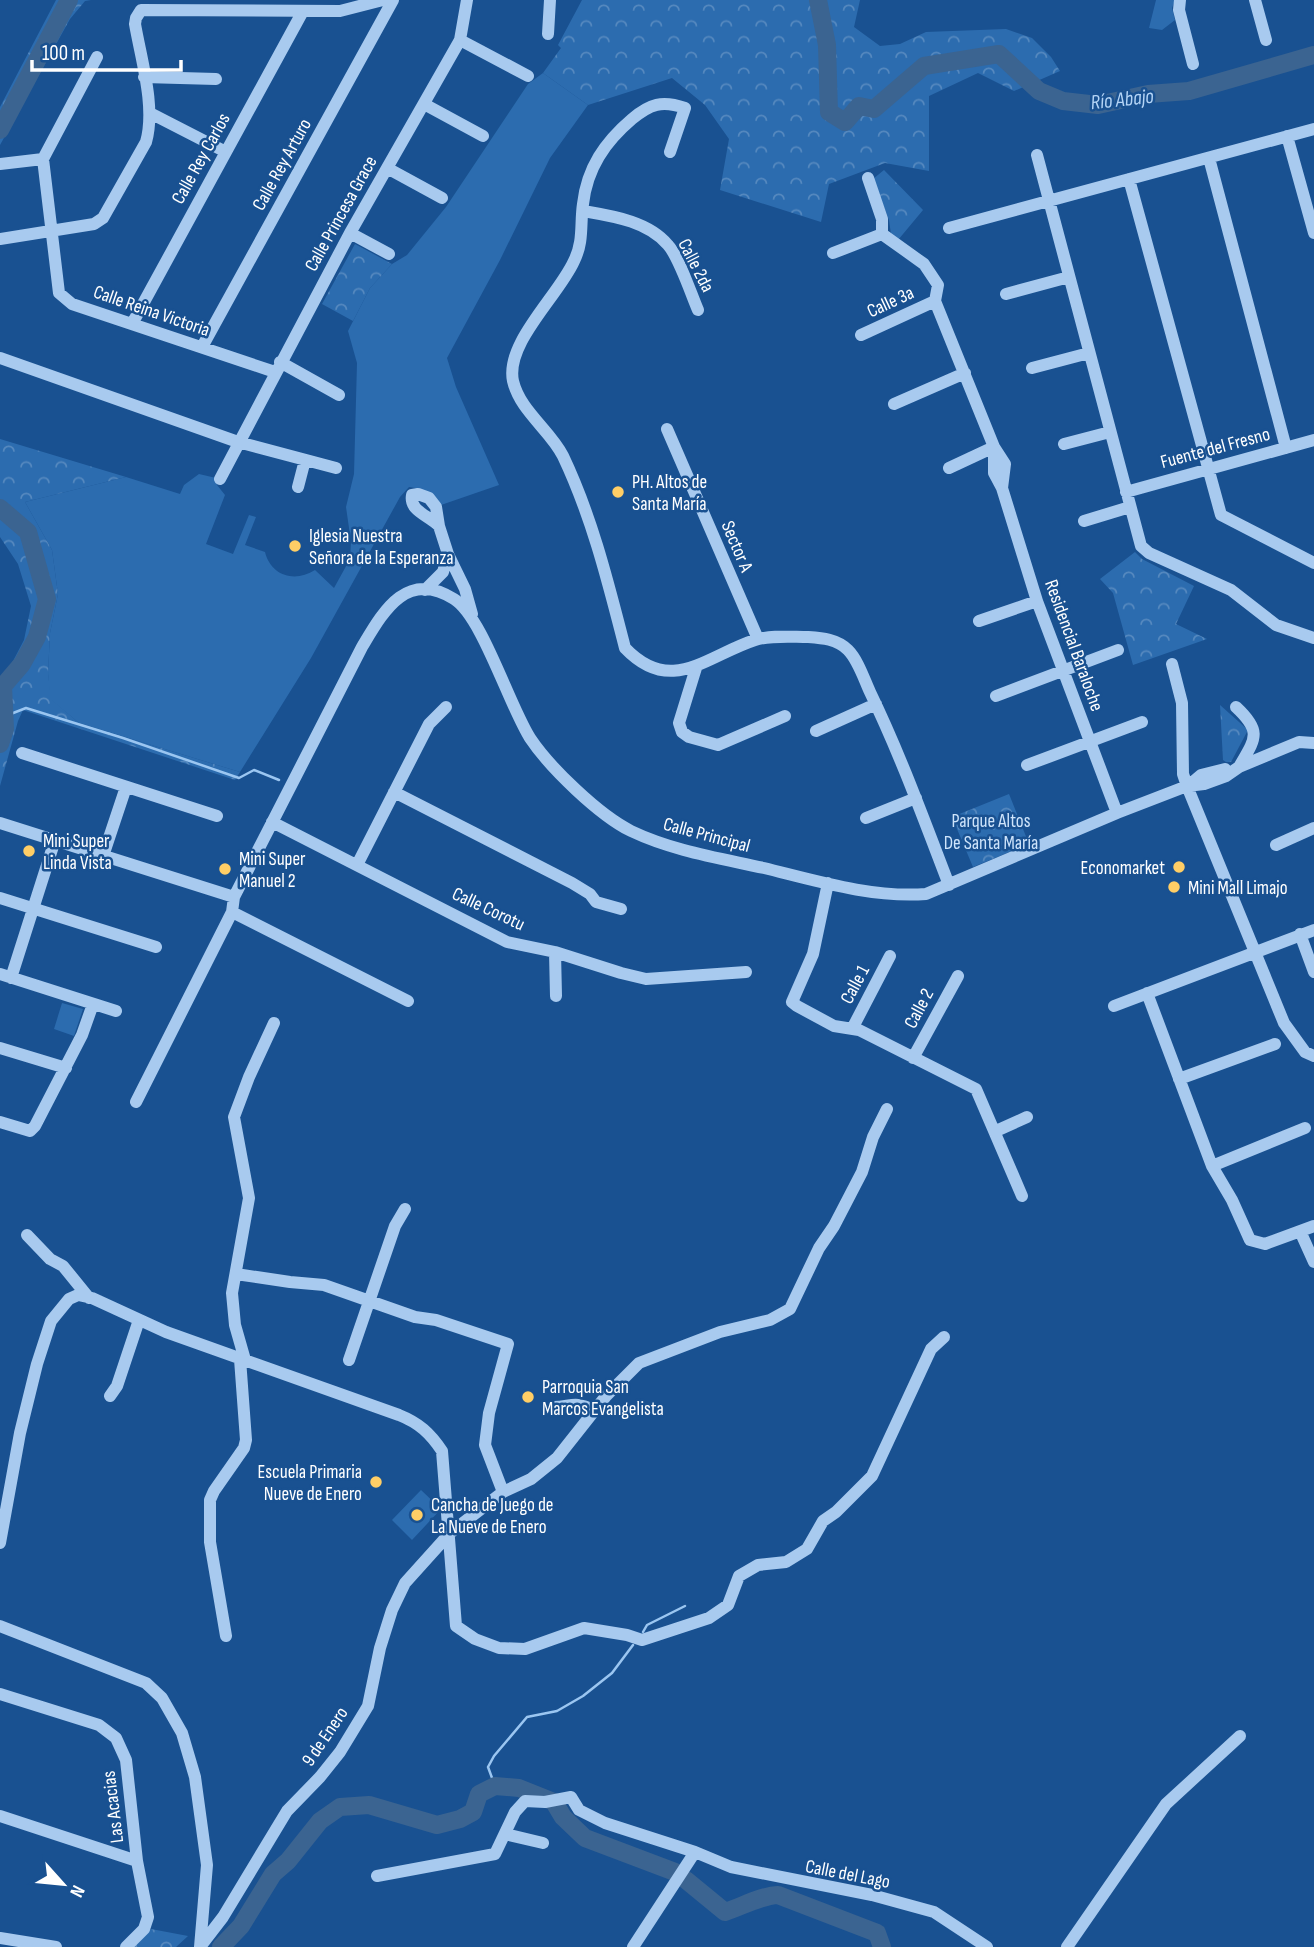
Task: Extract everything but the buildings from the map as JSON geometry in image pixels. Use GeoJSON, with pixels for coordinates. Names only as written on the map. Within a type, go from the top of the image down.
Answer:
{"type":"FeatureCollection","features":[{"type":"Feature","properties":{"kind":"street"},"geometry":{"type":"LineString","coordinates":[[0,239],[94,224],[103,218],[146,142],[150,129],[150,113],[135,24],[138,13],[146,9],[340,10],[383,0]]}},
{"type":"Feature","properties":{"kind":"street","name":"Calle Rey Arturo"},"geometry":{"type":"LineString","coordinates":[[202,347],[393,0]]}},
{"type":"Feature","properties":{"kind":"street","name":"Calle Princesa Grace"},"geometry":{"type":"LineString","coordinates":[[220,479],[350,233],[460,40],[467,0]]}},
{"type":"Feature","properties":{"kind":"street"},"geometry":{"type":"LineString","coordinates":[[548,34],[550,0]]}},
{"type":"Feature","properties":{"kind":"street"},"geometry":{"type":"LineString","coordinates":[[1180,0],[1179,10],[1193,64]]}},
{"type":"Feature","properties":{"kind":"street"},"geometry":{"type":"LineString","coordinates":[[1255,0],[1266,40]]}},
{"type":"Feature","properties":{"kind":"street","name":"Calle Rey Carlos"},"geometry":{"type":"LineString","coordinates":[[132,324],[303,11]]}},
{"type":"Feature","properties":{"kind":"street"},"geometry":{"type":"LineString","coordinates":[[460,40],[528,76]]}},
{"type":"Feature","properties":{"kind":"street"},"geometry":{"type":"LineString","coordinates":[[0,164],[43,159],[97,57]]}},
{"type":"Feature","properties":{"kind":"street"},"geometry":{"type":"LineString","coordinates":[[144,77],[216,79]]}},
{"type":"Feature","properties":{"kind":"street"},"geometry":{"type":"LineString","coordinates":[[670,152],[685,108],[670,103],[655,103],[619,131],[601,150],[583,203],[583,228],[576,258],[515,354],[513,381],[523,402],[553,438],[580,494],[599,550],[625,648],[652,668],[670,672],[696,668],[722,653],[758,639],[813,637],[840,644],[854,657],[876,704],[949,885]]}},
{"type":"Feature","properties":{"kind":"street"},"geometry":{"type":"LineString","coordinates":[[424,104],[483,136]]}},
{"type":"Feature","properties":{"kind":"street"},"geometry":{"type":"LineString","coordinates":[[150,113],[226,152]]}},
{"type":"Feature","properties":{"kind":"street"},"geometry":{"type":"LineString","coordinates":[[949,228],[1314,129]]}},
{"type":"Feature","properties":{"kind":"street"},"geometry":{"type":"LineString","coordinates":[[1287,136],[1312,214],[1314,233]]}},
{"type":"Feature","properties":{"kind":"street"},"geometry":{"type":"LineString","coordinates":[[1037,155],[1141,546],[1149,553],[1231,590],[1276,625],[1314,638]]}},
{"type":"Feature","properties":{"kind":"street"},"geometry":{"type":"LineString","coordinates":[[1209,158],[1286,448]]}},
{"type":"Feature","properties":{"kind":"street","name":"Calle Reina Victoria"},"geometry":{"type":"LineString","coordinates":[[43,159],[59,293],[72,304],[202,347],[277,367],[339,396]]}},
{"type":"Feature","properties":{"kind":"street"},"geometry":{"type":"LineString","coordinates":[[387,168],[442,198]]}},
{"type":"Feature","properties":{"kind":"street"},"geometry":{"type":"LineString","coordinates":[[833,253],[882,234],[882,219],[868,178]]}},
{"type":"Feature","properties":{"kind":"street"},"geometry":{"type":"LineString","coordinates":[[1129,179],[1221,515],[1314,563]]}},
{"type":"Feature","properties":{"kind":"street","name":"Calle 2da"},"geometry":{"type":"LineString","coordinates":[[583,211],[620,218],[655,232],[670,247],[698,310]]}},
{"type":"Feature","properties":{"kind":"street"},"geometry":{"type":"LineString","coordinates":[[350,233],[389,254]]}},
{"type":"Feature","properties":{"kind":"street","name":"Residencial Baraloche"},"geometry":{"type":"LineString","coordinates":[[882,234],[924,264],[938,285],[935,301],[994,447],[993,473],[1002,488],[1037,601],[1117,813]]}},
{"type":"Feature","properties":{"kind":"street"},"geometry":{"type":"LineString","coordinates":[[1006,293],[1069,277]]}},
{"type":"Feature","properties":{"kind":"street","name":"Calle 3a"},"geometry":{"type":"LineString","coordinates":[[861,335],[935,301]]}},
{"type":"Feature","properties":{"kind":"street"},"geometry":{"type":"LineString","coordinates":[[1032,368],[1089,353]]}},
{"type":"Feature","properties":{"kind":"street"},"geometry":{"type":"LineString","coordinates":[[0,358],[238,442],[336,468]]}},
{"type":"Feature","properties":{"kind":"street"},"geometry":{"type":"LineString","coordinates":[[894,404],[965,373]]}},
{"type":"Feature","properties":{"kind":"street","name":"Sector A"},"geometry":{"type":"LineString","coordinates":[[667,429],[758,639]]}},
{"type":"Feature","properties":{"kind":"street"},"geometry":{"type":"LineString","coordinates":[[1064,444],[1111,432]]}},
{"type":"Feature","properties":{"kind":"street","name":"Fuente del Fresno"},"geometry":{"type":"LineString","coordinates":[[1126,492],[1314,440]]}},
{"type":"Feature","properties":{"kind":"street"},"geometry":{"type":"LineString","coordinates":[[949,468],[994,447]]}},
{"type":"Feature","properties":{"kind":"street"},"geometry":{"type":"LineString","coordinates":[[298,487],[305,460]]}},
{"type":"Feature","properties":{"kind":"street"},"geometry":{"type":"LineString","coordinates":[[1084,521],[1130,507]]}},
{"type":"Feature","properties":{"kind":"street"},"geometry":{"type":"LineString","coordinates":[[439,526],[465,589],[472,616]]}},
{"type":"Feature","properties":{"kind":"street"},"geometry":{"type":"LineString","coordinates":[[135,1102],[232,912],[234,897],[384,609],[399,596],[425,590],[443,572],[449,554]]}},
{"type":"Feature","properties":{"kind":"street","name":"Calle Principal"},"geometry":{"type":"LineString","coordinates":[[425,590],[456,600],[472,616],[508,696],[530,737],[545,758],[596,807],[629,830],[668,846],[828,883],[899,896],[926,894],[949,885],[1187,786],[1201,775],[1239,767],[1299,742],[1314,743]]}},
{"type":"Feature","properties":{"kind":"street"},"geometry":{"type":"LineString","coordinates":[[979,621],[1037,601]]}},
{"type":"Feature","properties":{"kind":"street"},"geometry":{"type":"LineString","coordinates":[[996,696],[1118,650]]}},
{"type":"Feature","properties":{"kind":"street"},"geometry":{"type":"LineString","coordinates":[[1172,664],[1182,703],[1183,774],[1187,786],[1284,1023],[1305,1052],[1314,1056]]}},
{"type":"Feature","properties":{"kind":"street"},"geometry":{"type":"LineString","coordinates":[[696,668],[679,723],[682,732],[690,737],[718,745],[785,716]]}},
{"type":"Feature","properties":{"kind":"street"},"geometry":{"type":"LineString","coordinates":[[816,731],[876,704]]}},
{"type":"Feature","properties":{"kind":"street"},"geometry":{"type":"LineString","coordinates":[[357,864],[429,723],[446,707]]}},
{"type":"Feature","properties":{"kind":"street"},"geometry":{"type":"LineString","coordinates":[[1236,708],[1249,719],[1255,729],[1255,739],[1239,767]]}},
{"type":"Feature","properties":{"kind":"street"},"geometry":{"type":"LineString","coordinates":[[1027,765],[1142,722]]}},
{"type":"Feature","properties":{"kind":"street"},"geometry":{"type":"LineString","coordinates":[[22,753],[217,816]]}},
{"type":"Feature","properties":{"kind":"street"},"geometry":{"type":"LineString","coordinates":[[103,856],[126,787]]}},
{"type":"Feature","properties":{"kind":"street"},"geometry":{"type":"LineString","coordinates":[[394,792],[572,883],[590,894],[596,902],[621,909]]}},
{"type":"Feature","properties":{"kind":"street"},"geometry":{"type":"LineString","coordinates":[[866,818],[916,798]]}},
{"type":"Feature","properties":{"kind":"street","name":"Calle Corotu"},"geometry":{"type":"LineString","coordinates":[[272,822],[507,942],[555,952],[646,979],[746,972]]}},
{"type":"Feature","properties":{"kind":"street"},"geometry":{"type":"LineString","coordinates":[[0,823],[234,897]]}},
{"type":"Feature","properties":{"kind":"street"},"geometry":{"type":"LineString","coordinates":[[1276,845],[1314,828]]}},
{"type":"Feature","properties":{"kind":"street"},"geometry":{"type":"LineString","coordinates":[[55,840],[33,909],[6,976],[116,1011]]}},
{"type":"Feature","properties":{"kind":"street"},"geometry":{"type":"LineString","coordinates":[[828,883],[813,954],[793,1002],[834,1026],[852,1029],[976,1089],[1022,1196]]}},
{"type":"Feature","properties":{"kind":"street"},"geometry":{"type":"LineString","coordinates":[[0,898],[156,947]]}},
{"type":"Feature","properties":{"kind":"street"},"geometry":{"type":"LineString","coordinates":[[232,912],[408,1001]]}},
{"type":"Feature","properties":{"kind":"street"},"geometry":{"type":"LineString","coordinates":[[1114,1006],[1314,930]]}},
{"type":"Feature","properties":{"kind":"street"},"geometry":{"type":"LineString","coordinates":[[1300,934],[1314,972]]}},
{"type":"Feature","properties":{"kind":"street"},"geometry":{"type":"LineString","coordinates":[[555,952],[556,996]]}},
{"type":"Feature","properties":{"kind":"street","name":"Calle 1"},"geometry":{"type":"LineString","coordinates":[[852,1029],[890,957]]}},
{"type":"Feature","properties":{"kind":"street","name":"Calle 2"},"geometry":{"type":"LineString","coordinates":[[913,1058],[958,976]]}},
{"type":"Feature","properties":{"kind":"street"},"geometry":{"type":"LineString","coordinates":[[1147,993],[1212,1166],[1232,1200],[1250,1240],[1265,1244],[1314,1226]]}},
{"type":"Feature","properties":{"kind":"street"},"geometry":{"type":"LineString","coordinates":[[0,1122],[30,1131],[35,1126],[82,1035],[93,1004]]}},
{"type":"Feature","properties":{"kind":"street"},"geometry":{"type":"LineString","coordinates":[[226,1636],[209,1518],[210,1500],[214,1491],[244,1448],[246,1440],[242,1359],[232,1293],[248,1198],[234,1116],[274,1023]]}},
{"type":"Feature","properties":{"kind":"street"},"geometry":{"type":"LineString","coordinates":[[1179,1079],[1275,1045]]}},
{"type":"Feature","properties":{"kind":"street"},"geometry":{"type":"LineString","coordinates":[[0,1048],[66,1068]]}},
{"type":"Feature","properties":{"kind":"street","name":"9 de Enero"},"geometry":{"type":"LineString","coordinates":[[200,1947],[223,1917],[287,1811],[320,1777],[368,1706],[380,1648],[392,1610],[405,1583],[450,1533],[503,1492],[531,1479],[557,1458],[594,1410],[639,1363],[720,1332],[770,1320],[790,1309],[819,1248],[834,1226],[862,1172],[873,1137],[887,1109]]}},
{"type":"Feature","properties":{"kind":"street"},"geometry":{"type":"LineString","coordinates":[[996,1131],[1027,1117]]}},
{"type":"Feature","properties":{"kind":"street"},"geometry":{"type":"LineString","coordinates":[[1212,1166],[1305,1128]]}},
{"type":"Feature","properties":{"kind":"street"},"geometry":{"type":"LineString","coordinates":[[349,1360],[395,1226],[405,1209]]}},
{"type":"Feature","properties":{"kind":"street"},"geometry":{"type":"LineString","coordinates":[[1300,1231],[1314,1262]]}},
{"type":"Feature","properties":{"kind":"street"},"geometry":{"type":"LineString","coordinates":[[27,1236],[50,1259],[62,1266],[89,1298]]}},
{"type":"Feature","properties":{"kind":"street"},"geometry":{"type":"LineString","coordinates":[[236,1274],[324,1285],[508,1345],[489,1413],[485,1445],[503,1492]]}},
{"type":"Feature","properties":{"kind":"street"},"geometry":{"type":"LineString","coordinates":[[0,1543],[20,1433],[37,1364],[51,1321],[69,1299],[78,1295],[242,1359],[407,1418],[429,1433],[442,1451],[456,1626],[475,1639],[499,1648],[525,1649],[584,1628],[642,1640],[709,1618],[728,1605],[739,1576],[758,1564],[786,1562],[807,1549],[823,1521],[836,1512],[872,1476],[931,1349],[944,1337]]}},
{"type":"Feature","properties":{"kind":"street"},"geometry":{"type":"LineString","coordinates":[[110,1396],[117,1386],[139,1320]]}},
{"type":"Feature","properties":{"kind":"street"},"geometry":{"type":"LineString","coordinates":[[554,1407],[568,1403],[581,1404],[594,1410]]}},
{"type":"Feature","properties":{"kind":"street"},"geometry":{"type":"LineString","coordinates":[[0,1626],[146,1683],[162,1698],[182,1732],[195,1777],[207,1865],[200,1947]]}},
{"type":"Feature","properties":{"kind":"street","name":"Las Acacias"},"geometry":{"type":"LineString","coordinates":[[0,1695],[99,1725],[116,1738],[126,1760],[137,1861],[148,1917],[144,1929],[125,1947]]}},
{"type":"Feature","properties":{"kind":"street"},"geometry":{"type":"LineString","coordinates":[[1067,1947],[1166,1804],[1240,1736]]}},
{"type":"Feature","properties":{"kind":"street","name":"Calle del Lago"},"geometry":{"type":"LineString","coordinates":[[505,1834],[515,1812],[525,1801],[545,1802],[571,1797],[579,1810],[605,1823],[695,1852],[731,1867],[872,1895],[934,1912],[987,1947]]}},
{"type":"Feature","properties":{"kind":"street"},"geometry":{"type":"LineString","coordinates":[[0,1816],[137,1861]]}},
{"type":"Feature","properties":{"kind":"street"},"geometry":{"type":"LineString","coordinates":[[377,1876],[495,1854],[505,1834],[543,1843]]}},
{"type":"Feature","properties":{"kind":"street"},"geometry":{"type":"LineString","coordinates":[[633,1947],[695,1852]]}},
{"type":"Feature","properties":{"kind":"street"},"geometry":{"type":"LineString","coordinates":[[0,1938],[56,1947]]}},
{"type":"Feature","properties":{"kind":"green space"},"geometry":{"type":"Polygon","coordinates":[[[56,0],[91,0],[85,1],[70,19],[0,145],[0,107],[56,0]]]}},
{"type":"Feature","properties":{"kind":"green space"},"geometry":{"type":"Polygon","coordinates":[[[582,0],[860,0],[854,27],[880,46],[900,44],[926,32],[1006,29],[1032,38],[1051,57],[1060,71],[1014,91],[978,73],[929,96],[929,171],[885,163],[829,184],[821,222],[720,190],[729,139],[705,105],[672,78],[588,105],[543,73],[561,48],[558,45],[582,0]]]}},
{"type":"Feature","properties":{"kind":"green space"},"geometry":{"type":"Polygon","coordinates":[[[1156,0],[1175,0],[1172,8],[1175,20],[1162,30],[1149,28],[1156,0]]]}},
{"type":"Feature","properties":{"kind":"green space"},"geometry":{"type":"Polygon","coordinates":[[[543,73],[588,105],[550,158],[500,260],[447,358],[456,387],[499,485],[441,505],[421,489],[409,487],[400,497],[311,658],[240,772],[79,723],[50,699],[50,633],[58,594],[52,550],[25,502],[126,477],[180,494],[184,485],[199,474],[216,478],[217,485],[225,495],[206,544],[233,554],[249,515],[256,517],[245,545],[265,552],[278,572],[300,576],[315,570],[334,588],[350,559],[351,542],[346,507],[354,474],[357,363],[348,331],[370,288],[392,264],[407,255],[446,207],[528,84],[543,73]]]}},
{"type":"Feature","properties":{"kind":"green space"},"geometry":{"type":"Polygon","coordinates":[[[884,170],[923,210],[898,240],[891,234],[889,220],[873,179],[884,170]]]}},
{"type":"Feature","properties":{"kind":"green space"},"geometry":{"type":"Polygon","coordinates":[[[355,244],[392,264],[370,288],[353,321],[322,304],[355,244]]]}},
{"type":"Feature","properties":{"kind":"green space"},"geometry":{"type":"Polygon","coordinates":[[[0,439],[126,477],[25,502],[52,550],[58,594],[50,633],[48,673],[51,699],[79,723],[240,772],[235,780],[23,710],[0,786],[0,686],[24,640],[31,606],[18,564],[0,537],[0,439]]]}},
{"type":"Feature","properties":{"kind":"green space"},"geometry":{"type":"Polygon","coordinates":[[[1135,552],[1142,559],[1194,586],[1176,624],[1207,639],[1133,665],[1113,593],[1100,579],[1135,552]]]}},
{"type":"Feature","properties":{"kind":"green space"},"geometry":{"type":"Polygon","coordinates":[[[1220,705],[1248,730],[1231,762],[1223,760],[1220,705]]]}},
{"type":"Feature","properties":{"kind":"green space","name":"Parque Altos De Santa María"},"geometry":{"type":"Polygon","coordinates":[[[1009,794],[1029,844],[973,867],[952,817],[1009,794]]]}},
{"type":"Feature","properties":{"kind":"green space"},"geometry":{"type":"Polygon","coordinates":[[[62,1003],[83,1009],[74,1036],[54,1029],[62,1003]]]}},
{"type":"Feature","properties":{"kind":"green space","name":"Cancha de Juego de La Nueve de Enero"},"geometry":{"type":"Polygon","coordinates":[[[421,1490],[441,1509],[412,1540],[392,1520],[421,1490]]]}},
{"type":"Feature","properties":{"kind":"green space"},"geometry":{"type":"Polygon","coordinates":[[[151,1929],[188,1936],[176,1947],[133,1947],[151,1929]]]}},
{"type":"Feature","properties":{"kind":"waterway","name":"Río Abajo"},"geometry":{"type":"LineString","coordinates":[[0,130],[69,0]]}},
{"type":"Feature","properties":{"kind":"waterway","name":"Río Abajo"},"geometry":{"type":"LineString","coordinates":[[818,0],[827,45],[829,112],[845,122],[859,106],[874,109],[924,66],[999,54],[1039,91],[1063,101],[1098,105],[1148,94],[1189,91],[1314,55]]}},
{"type":"Feature","properties":{"kind":"waterway","name":"Río Abajo"},"geometry":{"type":"LineString","coordinates":[[0,508],[28,532],[47,599],[37,637],[22,664],[3,686],[5,729],[0,744]]}},
{"type":"Feature","properties":{"kind":"waterway"},"geometry":{"type":"LineString","coordinates":[[3,717],[26,708],[239,778],[254,770],[279,780]]}},
{"type":"Feature","properties":{"kind":"waterway"},"geometry":{"type":"LineString","coordinates":[[643,1632],[647,1625],[685,1606]]}},
{"type":"Feature","properties":{"kind":"waterway"},"geometry":{"type":"LineString","coordinates":[[495,1786],[488,1767],[527,1717],[557,1711],[583,1696],[612,1673],[633,1645]]}},
{"type":"Feature","properties":{"kind":"waterway"},"geometry":{"type":"LineString","coordinates":[[221,1947],[241,1926],[273,1874],[288,1861],[320,1821],[340,1807],[369,1805],[437,1825],[460,1819],[473,1812],[479,1794],[495,1786],[519,1788],[554,1802],[563,1817],[585,1838],[675,1872]]}},
{"type":"Feature","properties":{"kind":"waterway"},"geometry":{"type":"LineString","coordinates":[[686,1880],[725,1912],[758,1899],[778,1895],[877,1933],[882,1947]]}},
{"type":"Feature","properties":{"kind":"place","name":"PH. Altos de Santa María"},"geometry":{"type":"Point","coordinates":[618,492]}},
{"type":"Feature","properties":{"kind":"place","name":"Iglesia Nuestra Señora de la Esperanza"},"geometry":{"type":"Point","coordinates":[295,546]}},
{"type":"Feature","properties":{"kind":"place","name":"Mini Super Linda Vista"},"geometry":{"type":"Point","coordinates":[29,851]}},
{"type":"Feature","properties":{"kind":"place","name":"Economarket"},"geometry":{"type":"Point","coordinates":[1179,867]}},
{"type":"Feature","properties":{"kind":"place","name":"Mini Super Manuel 2"},"geometry":{"type":"Point","coordinates":[225,869]}},
{"type":"Feature","properties":{"kind":"place","name":"Mini Mall Limajo"},"geometry":{"type":"Point","coordinates":[1174,887]}},
{"type":"Feature","properties":{"kind":"place","name":"Parroquia San Marcos Evangelista"},"geometry":{"type":"Point","coordinates":[528,1397]}},
{"type":"Feature","properties":{"kind":"place","name":"Escuela Primaria Nueve de Enero"},"geometry":{"type":"Point","coordinates":[376,1482]}},
{"type":"Feature","properties":{"kind":"place","name":"Cancha de Juego de La Nueve de Enero"},"geometry":{"type":"Point","coordinates":[417,1515]}}]}
